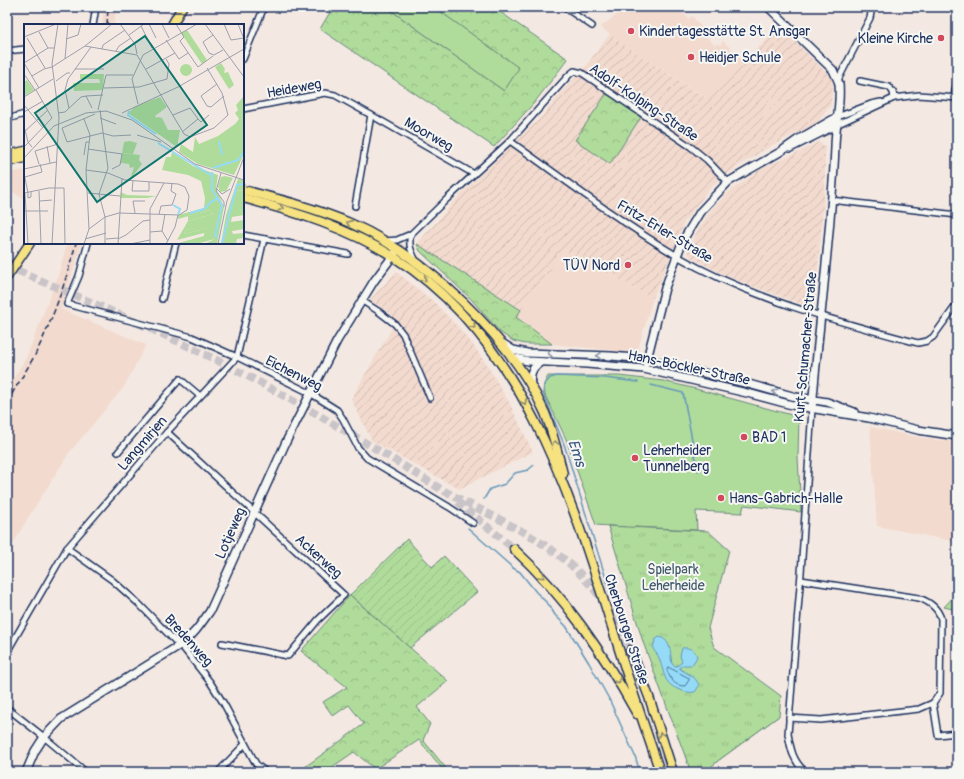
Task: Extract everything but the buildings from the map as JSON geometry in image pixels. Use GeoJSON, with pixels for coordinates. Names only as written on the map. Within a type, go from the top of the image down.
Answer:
{"type":"FeatureCollection","features":[{"type":"Feature","properties":{"kind":"main road"},"geometry":{"type":"LineString","coordinates":[[173,24],[182,7]]}},
{"type":"Feature","properties":{"kind":"main road"},"geometry":{"type":"LineString","coordinates":[[7,155],[24,151]]}},
{"type":"Feature","properties":{"kind":"main road"},"geometry":{"type":"LineString","coordinates":[[7,162],[24,158]]}},
{"type":"Feature","properties":{"kind":"main road","name":"Cherbourger Straße"},"geometry":{"type":"LineString","coordinates":[[244,190],[329,214],[351,223],[384,241],[395,253],[454,306],[490,346],[505,368],[532,416],[568,495]]}},
{"type":"Feature","properties":{"kind":"main road","name":"Cherbourger Straße"},"geometry":{"type":"LineString","coordinates":[[244,198],[295,212],[325,223],[417,264],[464,302],[511,357],[531,385],[553,434],[568,495],[660,772]]}},
{"type":"Feature","properties":{"kind":"main road"},"geometry":{"type":"LineString","coordinates":[[8,275],[29,244]]}},
{"type":"Feature","properties":{"kind":"main road"},"geometry":{"type":"LineString","coordinates":[[490,346],[496,351],[511,357],[505,368]]}},
{"type":"Feature","properties":{"kind":"main road"},"geometry":{"type":"LineString","coordinates":[[514,549],[551,587],[579,621],[626,695],[648,734]]}},
{"type":"Feature","properties":{"kind":"main road"},"geometry":{"type":"LineString","coordinates":[[631,650],[649,697],[673,772]]}},
{"type":"Feature","properties":{"kind":"street"},"geometry":{"type":"LineString","coordinates":[[93,24],[96,7]]}},
{"type":"Feature","properties":{"kind":"street"},"geometry":{"type":"LineString","coordinates":[[244,57],[264,7]]}},
{"type":"Feature","properties":{"kind":"street"},"geometry":{"type":"LineString","coordinates":[[564,7],[592,26]]}},
{"type":"Feature","properties":{"kind":"street"},"geometry":{"type":"LineString","coordinates":[[768,7],[833,70],[838,80]]}},
{"type":"Feature","properties":{"kind":"street"},"geometry":{"type":"LineString","coordinates":[[838,80],[870,18],[872,7]]}},
{"type":"Feature","properties":{"kind":"street"},"geometry":{"type":"LineString","coordinates":[[7,52],[24,49]]}},
{"type":"Feature","properties":{"kind":"street","name":"Adolf-Kolping-Straße"},"geometry":{"type":"LineString","coordinates":[[384,241],[397,240],[411,234],[510,141],[574,71],[582,73],[708,160],[728,182]]}},
{"type":"Feature","properties":{"kind":"street"},"geometry":{"type":"LineString","coordinates":[[644,369],[664,294],[686,236],[700,212],[728,182],[838,117],[871,104],[894,98],[919,95],[956,97],[957,79]]}},
{"type":"Feature","properties":{"kind":"street","name":"Kurt-Schumacher-Straße"},"geometry":{"type":"LineString","coordinates":[[805,772],[799,766],[790,751],[788,734],[801,580],[812,409],[831,200],[836,125],[838,117],[838,80]]}},
{"type":"Feature","properties":{"kind":"street"},"geometry":{"type":"LineString","coordinates":[[860,81],[889,87],[893,92],[894,98]]}},
{"type":"Feature","properties":{"kind":"street","name":"Heideweg"},"geometry":{"type":"LineString","coordinates":[[244,109],[325,93],[335,95],[371,115]]}},
{"type":"Feature","properties":{"kind":"street"},"geometry":{"type":"LineString","coordinates":[[780,152],[888,100]]}},
{"type":"Feature","properties":{"kind":"street"},"geometry":{"type":"LineString","coordinates":[[7,119],[24,114]]}},
{"type":"Feature","properties":{"kind":"street"},"geometry":{"type":"LineString","coordinates":[[355,206],[371,115]]}},
{"type":"Feature","properties":{"kind":"street","name":"Moorweg"},"geometry":{"type":"LineString","coordinates":[[371,115],[474,174]]}},
{"type":"Feature","properties":{"kind":"street","name":"Fritz-Erler-Straße"},"geometry":{"type":"LineString","coordinates":[[510,141],[605,209],[678,256],[750,291],[821,316],[918,343],[927,341],[933,337],[957,304]]}},
{"type":"Feature","properties":{"kind":"street"},"geometry":{"type":"LineString","coordinates":[[831,200],[957,215]]}},
{"type":"Feature","properties":{"kind":"street"},"geometry":{"type":"LineString","coordinates":[[411,234],[409,242],[410,249],[417,264]]}},
{"type":"Feature","properties":{"kind":"street"},"geometry":{"type":"LineString","coordinates":[[244,235],[348,254]]}},
{"type":"Feature","properties":{"kind":"street"},"geometry":{"type":"LineString","coordinates":[[237,357],[264,239]]}},
{"type":"Feature","properties":{"kind":"street","name":"Eichenweg"},"geometry":{"type":"LineString","coordinates":[[88,244],[79,276],[67,304],[192,337],[237,357],[310,393],[337,410],[358,448],[367,458],[449,507],[473,524]]}},
{"type":"Feature","properties":{"kind":"street"},"geometry":{"type":"LineString","coordinates":[[162,299],[176,244]]}},
{"type":"Feature","properties":{"kind":"street","name":"Lotjeweg"},"geometry":{"type":"LineString","coordinates":[[26,772],[35,751],[52,727],[68,714],[180,645],[192,636],[210,611],[253,512],[310,393],[337,341],[361,300],[395,253]]}},
{"type":"Feature","properties":{"kind":"street"},"geometry":{"type":"LineString","coordinates":[[361,300],[395,324],[403,334],[430,398]]}},
{"type":"Feature","properties":{"kind":"street","name":"Hans-Böckler-Straße"},"geometry":{"type":"LineString","coordinates":[[496,338],[504,346],[520,352],[611,356],[646,360],[745,383],[796,397],[827,402],[869,418]]}},
{"type":"Feature","properties":{"kind":"street"},"geometry":{"type":"LineString","coordinates":[[511,357],[520,352]]}},
{"type":"Feature","properties":{"kind":"street","name":"Langmirjen"},"geometry":{"type":"LineString","coordinates":[[7,652],[67,548],[167,432],[237,357]]}},
{"type":"Feature","properties":{"kind":"street","name":"Hans-Böckler-Straße"},"geometry":{"type":"LineString","coordinates":[[511,357],[528,361],[594,364],[644,369],[752,394],[792,405],[869,418],[918,430],[957,436]]}},
{"type":"Feature","properties":{"kind":"street"},"geometry":{"type":"LineString","coordinates":[[531,385],[530,375],[537,364],[541,362]]}},
{"type":"Feature","properties":{"kind":"street"},"geometry":{"type":"LineString","coordinates":[[118,452],[180,379],[200,396]]}},
{"type":"Feature","properties":{"kind":"street","name":"Ackerweg"},"geometry":{"type":"LineString","coordinates":[[167,432],[344,595],[318,620],[288,656],[222,643]]}},
{"type":"Feature","properties":{"kind":"street","name":"Bredenweg"},"geometry":{"type":"LineString","coordinates":[[67,548],[112,580],[139,604],[180,645],[197,665],[221,698],[256,764],[266,772]]}},
{"type":"Feature","properties":{"kind":"street"},"geometry":{"type":"LineString","coordinates":[[789,718],[821,720],[919,709],[933,703],[940,693],[941,619],[939,613],[933,606],[919,598],[801,580]]}},
{"type":"Feature","properties":{"kind":"street"},"geometry":{"type":"LineString","coordinates":[[933,703],[938,735],[957,733]]}},
{"type":"Feature","properties":{"kind":"street"},"geometry":{"type":"LineString","coordinates":[[7,708],[86,772]]}},
{"type":"Feature","properties":{"kind":"street"},"geometry":{"type":"LineString","coordinates":[[218,772],[245,744]]}},
{"type":"Feature","properties":{"kind":"shaded area"},"geometry":{"type":"Polygon","coordinates":[[[104,7],[116,7],[114,24],[102,24],[104,7]]]}},
{"type":"Feature","properties":{"kind":"shaded area","name":"Heidjer Schule"},"geometry":{"type":"Polygon","coordinates":[[[628,7],[683,7],[681,10],[689,19],[692,16],[705,31],[703,33],[715,45],[717,43],[720,45],[723,41],[745,62],[707,98],[635,52],[600,27],[628,7]]]}},
{"type":"Feature","properties":{"kind":"shaded area"},"geometry":{"type":"Polygon","coordinates":[[[780,27],[831,77],[833,84],[831,105],[818,122],[773,145],[715,183],[685,221],[653,298],[565,250],[521,310],[417,244],[457,198],[545,113],[585,67],[610,34],[706,98],[780,27]]]}},
{"type":"Feature","properties":{"kind":"shaded area"},"geometry":{"type":"Polygon","coordinates":[[[818,142],[825,146],[825,186],[815,302],[810,307],[749,285],[690,257],[687,250],[699,228],[712,209],[730,191],[763,168],[818,142]]]}},
{"type":"Feature","properties":{"kind":"shaded area"},"geometry":{"type":"Polygon","coordinates":[[[24,170],[24,199],[7,188],[7,173],[24,170]]]}},
{"type":"Feature","properties":{"kind":"shaded area"},"geometry":{"type":"Polygon","coordinates":[[[67,244],[82,244],[61,309],[146,345],[124,387],[69,453],[26,521],[7,555],[7,389],[26,358],[58,276],[67,244]]]}},
{"type":"Feature","properties":{"kind":"shaded area"},"geometry":{"type":"Polygon","coordinates":[[[565,250],[653,298],[637,353],[552,344],[516,316],[565,250]]]}},
{"type":"Feature","properties":{"kind":"shaded area"},"geometry":{"type":"Polygon","coordinates":[[[395,273],[398,273],[434,302],[473,345],[509,402],[533,452],[459,489],[372,441],[351,399],[397,321],[389,313],[370,300],[395,273]]]}},
{"type":"Feature","properties":{"kind":"shaded area"},"geometry":{"type":"Polygon","coordinates":[[[870,427],[922,438],[957,442],[957,542],[877,526],[870,427]]]}},
{"type":"Feature","properties":{"kind":"green space"},"geometry":{"type":"Polygon","coordinates":[[[333,7],[386,7],[504,91],[519,68],[434,7],[493,7],[568,59],[534,103],[494,147],[320,29],[333,7]]]}},
{"type":"Feature","properties":{"kind":"green space"},"geometry":{"type":"Polygon","coordinates":[[[391,7],[434,7],[520,68],[504,91],[389,9],[391,7]]]}},
{"type":"Feature","properties":{"kind":"green space"},"geometry":{"type":"Polygon","coordinates":[[[607,93],[641,117],[610,164],[575,140],[607,93]]]}},
{"type":"Feature","properties":{"kind":"green space"},"geometry":{"type":"Polygon","coordinates":[[[417,244],[521,310],[516,317],[552,344],[525,344],[513,341],[501,333],[471,299],[420,251],[417,244]]]}},
{"type":"Feature","properties":{"kind":"green space"},"geometry":{"type":"Polygon","coordinates":[[[548,376],[619,376],[663,381],[799,417],[798,457],[801,512],[744,505],[742,513],[696,511],[697,530],[635,527],[665,616],[779,716],[705,772],[691,772],[608,526],[625,527],[596,525],[566,439],[545,395],[544,384],[548,376]]]}},
{"type":"Feature","properties":{"kind":"green space","name":"Spielpark Leherheide"},"geometry":{"type":"Polygon","coordinates":[[[608,526],[708,531],[729,550],[708,628],[714,647],[781,696],[779,716],[705,772],[691,772],[643,642],[608,526]]]}},
{"type":"Feature","properties":{"kind":"green space"},"geometry":{"type":"Polygon","coordinates":[[[407,539],[432,567],[444,556],[477,592],[410,648],[350,595],[407,539]]]}},
{"type":"Feature","properties":{"kind":"green space"},"geometry":{"type":"Polygon","coordinates":[[[957,593],[957,610],[944,607],[957,593]]]}},
{"type":"Feature","properties":{"kind":"green space"},"geometry":{"type":"Polygon","coordinates":[[[350,595],[448,681],[417,707],[430,724],[423,740],[449,772],[445,772],[419,740],[375,769],[354,752],[325,772],[298,772],[364,724],[349,705],[333,716],[323,702],[347,687],[301,651],[350,595]]]}},
{"type":"Feature","properties":{"kind":"water"},"geometry":{"type":"Polygon","coordinates":[[[659,637],[668,644],[672,664],[675,666],[682,662],[680,656],[682,648],[687,648],[695,652],[697,657],[692,665],[683,665],[679,668],[696,679],[698,682],[699,686],[695,692],[688,692],[674,688],[665,678],[658,657],[653,648],[655,640],[659,637]]]}},
{"type":"Feature","properties":{"kind":"waterway","name":"Ems"},"geometry":{"type":"LineString","coordinates":[[626,619],[613,601],[564,444],[543,393],[544,385],[550,378],[557,376],[605,378],[638,382]]}},
{"type":"Feature","properties":{"kind":"waterway","name":"Ems"},"geometry":{"type":"LineString","coordinates":[[651,385],[683,393],[698,471]]}},
{"type":"Feature","properties":{"kind":"waterway"},"geometry":{"type":"LineString","coordinates":[[484,499],[490,489],[505,484],[515,473],[528,470],[534,465]]}},
{"type":"Feature","properties":{"kind":"waterway"},"geometry":{"type":"LineString","coordinates":[[468,528],[513,568],[520,572],[549,605],[555,615],[566,626],[609,699],[635,756],[640,772]]}},
{"type":"Feature","properties":{"kind":"tunnel"},"geometry":{"type":"LineString","coordinates":[[7,266],[139,324],[236,370],[330,422],[439,488],[524,532],[556,553],[580,574],[606,604],[631,650]]}},
{"type":"Feature","properties":{"kind":"tunnel"},"geometry":{"type":"LineString","coordinates":[[458,502],[514,549]]}},
{"type":"Feature","properties":{"kind":"railway"},"geometry":{"type":"LineString","coordinates":[[107,24],[108,7]]}},
{"type":"Feature","properties":{"kind":"railway"},"geometry":{"type":"LineString","coordinates":[[7,402],[35,355],[48,328],[76,244]]}},
{"type":"Feature","properties":{"kind":"place","name":"Kindertagesstätte St. Ansgar"},"geometry":{"type":"Point","coordinates":[631,31]}},
{"type":"Feature","properties":{"kind":"place","name":"Kleine Kirche"},"geometry":{"type":"Point","coordinates":[941,38]}},
{"type":"Feature","properties":{"kind":"place","name":"Heidjer Schule"},"geometry":{"type":"Point","coordinates":[691,57]}},
{"type":"Feature","properties":{"kind":"place","name":"TÜV Nord"},"geometry":{"type":"Point","coordinates":[628,265]}},
{"type":"Feature","properties":{"kind":"place","name":"BAD 1"},"geometry":{"type":"Point","coordinates":[744,437]}},
{"type":"Feature","properties":{"kind":"place","name":"Leherheider Tunnelberg"},"geometry":{"type":"Point","coordinates":[635,458]}},
{"type":"Feature","properties":{"kind":"place","name":"Hans-Gabrich-Halle"},"geometry":{"type":"Point","coordinates":[721,498]}}]}
